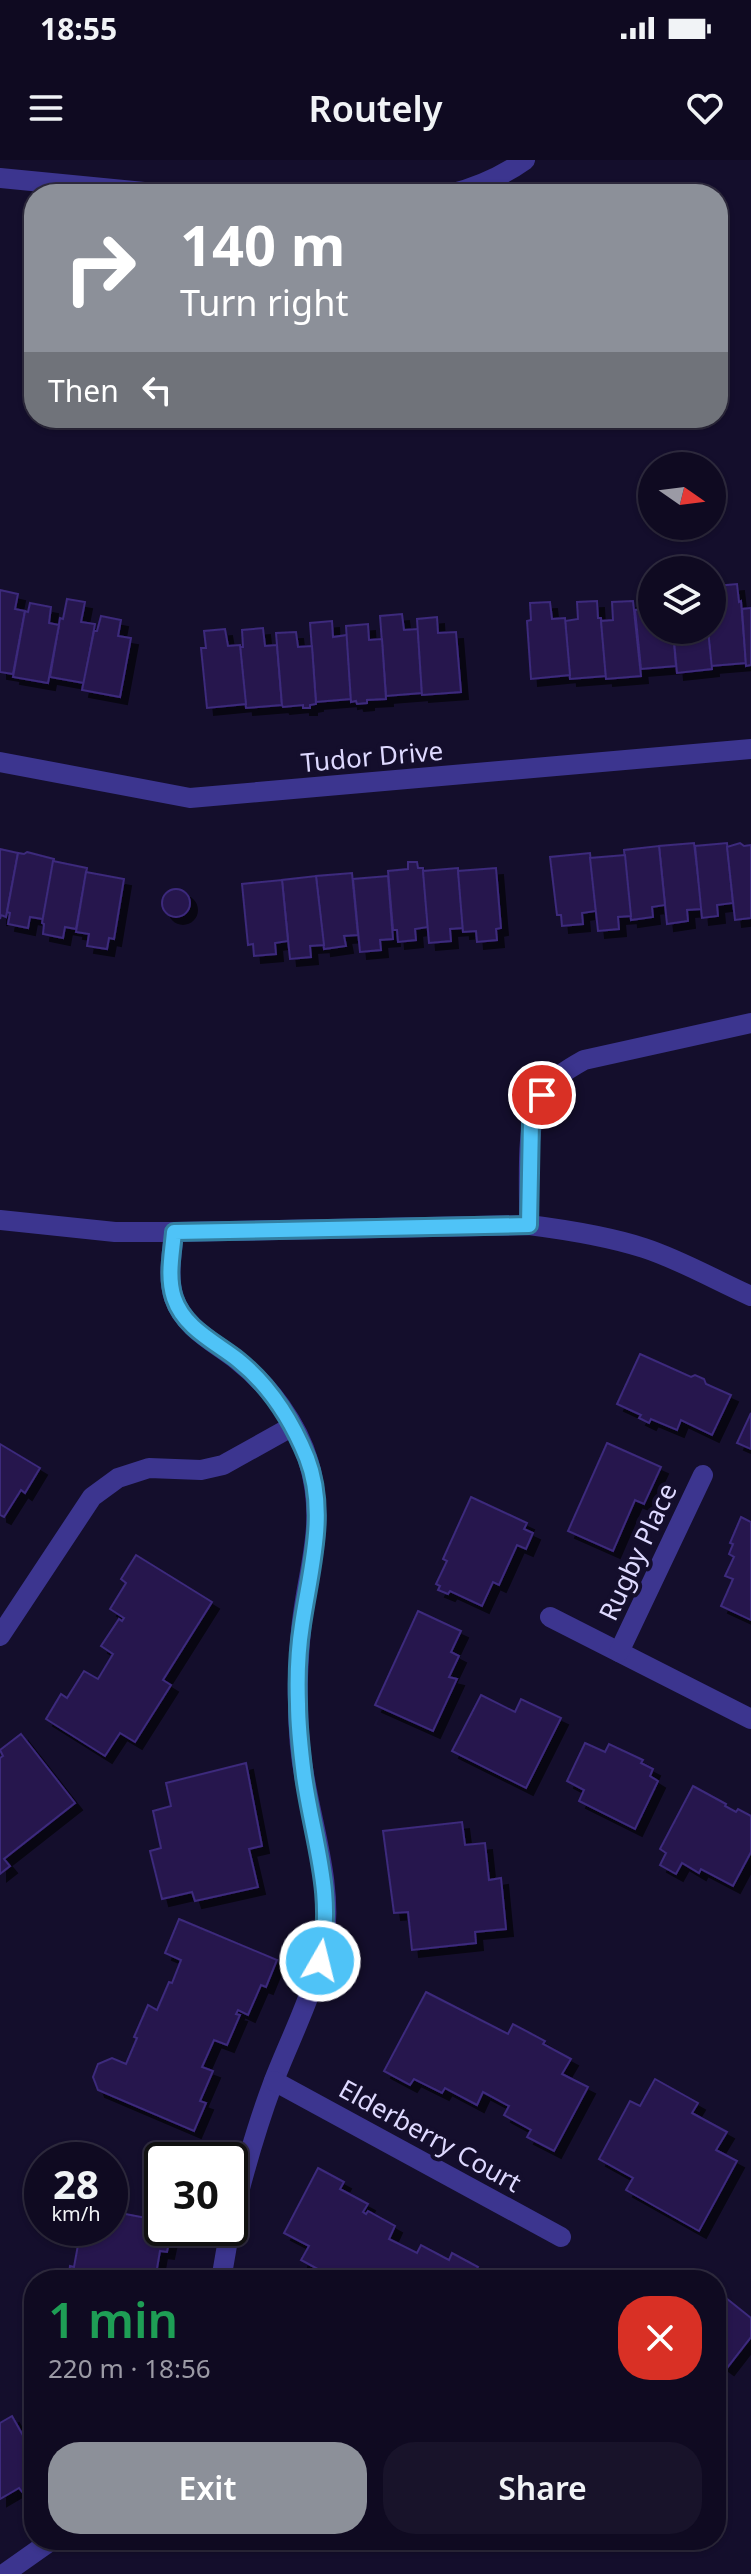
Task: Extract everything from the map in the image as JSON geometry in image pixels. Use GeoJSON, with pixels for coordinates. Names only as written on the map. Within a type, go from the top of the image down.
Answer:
{"type":"FeatureCollection","features":[{"type":"Feature","properties":{"kind":"street"},"geometry":{"type":"LineString","coordinates":[[482,184],[525,160]]}},
{"type":"Feature","properties":{"kind":"street"},"geometry":{"type":"LineString","coordinates":[[0,178],[62,184]]}},
{"type":"Feature","properties":{"kind":"street","name":"Tudor Drive"},"geometry":{"type":"LineString","coordinates":[[0,762],[190,798],[751,749]]}},
{"type":"Feature","properties":{"kind":"street"},"geometry":{"type":"LineString","coordinates":[[529,1225],[531,1121],[542,1095],[560,1074],[584,1060],[751,1023]]}},
{"type":"Feature","properties":{"kind":"street"},"geometry":{"type":"LineString","coordinates":[[0,1220],[115,1232],[529,1225],[580,1232],[644,1248],[705,1272],[751,1296]]}},
{"type":"Feature","properties":{"kind":"street"},"geometry":{"type":"LineString","coordinates":[[174,1232],[169,1274],[174,1300],[192,1327],[239,1361],[267,1388],[293,1426],[308,1461],[317,1503],[316,1545],[301,1629],[298,1703],[304,1778],[326,1901],[325,1938],[315,1984],[248,2153]]}},
{"type":"Feature","properties":{"kind":"street"},"geometry":{"type":"LineString","coordinates":[[0,1636],[92,1497],[118,1478],[149,1468],[201,1470],[223,1465],[293,1426]]}},
{"type":"Feature","properties":{"kind":"street","name":"Rugby Place"},"geometry":{"type":"LineString","coordinates":[[619,1652],[703,1475]]}},
{"type":"Feature","properties":{"kind":"street","name":"Rugby Place"},"geometry":{"type":"LineString","coordinates":[[550,1617],[751,1719]]}},
{"type":"Feature","properties":{"kind":"street","name":"Elderberry Court"},"geometry":{"type":"LineString","coordinates":[[274,2081],[561,2237]]}},
{"type":"Feature","properties":{"kind":"street"},"geometry":{"type":"LineString","coordinates":[[223,2270],[227,2246]]}},
{"type":"Feature","properties":{"kind":"street"},"geometry":{"type":"LineString","coordinates":[[4,2574],[38,2550]]}},
{"type":"Feature","properties":{"kind":"building"},"geometry":{"type":"Polygon","coordinates":[[[737,584],[746,663],[711,666],[709,644],[726,644],[726,585],[737,584]]]}},
{"type":"Feature","properties":{"kind":"building"},"geometry":{"type":"Polygon","coordinates":[[[0,590],[18,594],[15,609],[25,611],[13,674],[0,672],[0,590]]]}},
{"type":"Feature","properties":{"kind":"building"},"geometry":{"type":"Polygon","coordinates":[[[67,599],[85,602],[81,622],[95,624],[84,683],[50,677],[60,618],[63,619],[67,599]]]}},
{"type":"Feature","properties":{"kind":"building"},"geometry":{"type":"Polygon","coordinates":[[[597,601],[606,676],[570,679],[565,621],[578,619],[577,602],[597,601]]]}},
{"type":"Feature","properties":{"kind":"building"},"geometry":{"type":"Polygon","coordinates":[[[633,601],[641,676],[606,679],[601,621],[613,620],[612,602],[633,601]]]}},
{"type":"Feature","properties":{"kind":"building"},"geometry":{"type":"Polygon","coordinates":[[[550,602],[552,619],[565,618],[570,675],[531,679],[527,621],[531,620],[530,603],[550,602]]]}},
{"type":"Feature","properties":{"kind":"building"},"geometry":{"type":"Polygon","coordinates":[[[30,603],[51,607],[49,623],[59,625],[48,683],[13,677],[25,611],[28,612],[30,603]]]}},
{"type":"Feature","properties":{"kind":"building"},"geometry":{"type":"Polygon","coordinates":[[[751,608],[751,665],[746,666],[742,609],[751,608]]]}},
{"type":"Feature","properties":{"kind":"building"},"geometry":{"type":"Polygon","coordinates":[[[635,610],[638,610],[638,640],[635,610]]]}},
{"type":"Feature","properties":{"kind":"building"},"geometry":{"type":"Polygon","coordinates":[[[402,614],[404,630],[418,629],[422,693],[386,696],[380,616],[402,614]]]}},
{"type":"Feature","properties":{"kind":"building"},"geometry":{"type":"Polygon","coordinates":[[[101,616],[121,620],[118,636],[131,638],[120,697],[82,690],[94,631],[97,631],[101,616]]]}},
{"type":"Feature","properties":{"kind":"building"},"geometry":{"type":"Polygon","coordinates":[[[437,617],[438,633],[456,632],[461,692],[422,695],[417,619],[437,617]]]}},
{"type":"Feature","properties":{"kind":"building"},"geometry":{"type":"Polygon","coordinates":[[[332,621],[333,637],[347,635],[351,699],[316,702],[310,623],[332,621]]]}},
{"type":"Feature","properties":{"kind":"building"},"geometry":{"type":"Polygon","coordinates":[[[368,624],[369,640],[382,639],[386,699],[357,704],[356,701],[351,702],[346,626],[368,624]]]}},
{"type":"Feature","properties":{"kind":"building"},"geometry":{"type":"Polygon","coordinates":[[[263,628],[265,646],[277,645],[282,705],[246,708],[240,647],[243,647],[242,630],[263,628]]]}},
{"type":"Feature","properties":{"kind":"building"},"geometry":{"type":"Polygon","coordinates":[[[225,629],[228,646],[240,645],[246,704],[207,708],[201,648],[206,648],[204,631],[225,629]]]}},
{"type":"Feature","properties":{"kind":"building"},"geometry":{"type":"Polygon","coordinates":[[[296,632],[298,647],[312,646],[316,704],[310,705],[310,708],[282,705],[276,633],[296,632]]]}},
{"type":"Feature","properties":{"kind":"building"},"geometry":{"type":"Polygon","coordinates":[[[638,644],[674,644],[676,666],[641,669],[638,644]]]}},
{"type":"Feature","properties":{"kind":"building"},"geometry":{"type":"Polygon","coordinates":[[[674,644],[709,644],[712,669],[677,673],[674,644]]]}},
{"type":"Feature","properties":{"kind":"building"},"geometry":{"type":"Polygon","coordinates":[[[694,843],[702,909],[687,910],[688,921],[667,924],[659,846],[694,843]]]}},
{"type":"Feature","properties":{"kind":"building"},"geometry":{"type":"Polygon","coordinates":[[[727,843],[733,903],[717,905],[718,916],[702,918],[695,846],[727,843]]]}},
{"type":"Feature","properties":{"kind":"building"},"geometry":{"type":"Polygon","coordinates":[[[740,843],[751,845],[751,918],[735,920],[727,847],[740,843]]]}},
{"type":"Feature","properties":{"kind":"building"},"geometry":{"type":"Polygon","coordinates":[[[659,846],[665,905],[652,907],[653,917],[631,920],[624,850],[659,846]]]}},
{"type":"Feature","properties":{"kind":"building"},"geometry":{"type":"Polygon","coordinates":[[[0,849],[18,853],[6,917],[1,915],[0,919],[0,849]]]}},
{"type":"Feature","properties":{"kind":"building"},"geometry":{"type":"Polygon","coordinates":[[[27,852],[54,859],[43,919],[30,917],[28,928],[8,924],[10,913],[7,912],[18,853],[27,852]]]}},
{"type":"Feature","properties":{"kind":"building"},"geometry":{"type":"Polygon","coordinates":[[[590,853],[596,911],[582,913],[583,924],[562,926],[561,915],[557,915],[550,857],[590,853]]]}},
{"type":"Feature","properties":{"kind":"building"},"geometry":{"type":"Polygon","coordinates":[[[625,855],[631,916],[618,917],[619,929],[598,931],[590,858],[625,855]]]}},
{"type":"Feature","properties":{"kind":"building"},"geometry":{"type":"Polygon","coordinates":[[[53,861],[87,868],[76,929],[65,927],[63,938],[43,934],[42,923],[53,861]]]}},
{"type":"Feature","properties":{"kind":"building"},"geometry":{"type":"Polygon","coordinates":[[[408,862],[417,862],[418,868],[423,868],[428,927],[415,929],[416,940],[398,942],[397,930],[393,930],[388,871],[408,869],[408,862]]]}},
{"type":"Feature","properties":{"kind":"building"},"geometry":{"type":"Polygon","coordinates":[[[458,868],[463,928],[450,929],[451,941],[429,943],[423,871],[458,868]]]}},
{"type":"Feature","properties":{"kind":"building"},"geometry":{"type":"Polygon","coordinates":[[[496,868],[501,928],[496,929],[497,940],[477,942],[476,931],[463,932],[458,871],[496,868]]]}},
{"type":"Feature","properties":{"kind":"building"},"geometry":{"type":"Polygon","coordinates":[[[86,872],[124,879],[114,939],[109,938],[107,949],[87,946],[89,934],[76,932],[86,872]]]}},
{"type":"Feature","properties":{"kind":"building"},"geometry":{"type":"Polygon","coordinates":[[[352,873],[358,935],[344,936],[346,946],[324,949],[316,876],[352,873]]]}},
{"type":"Feature","properties":{"kind":"building"},"geometry":{"type":"Polygon","coordinates":[[[316,876],[324,945],[310,946],[311,957],[290,959],[282,880],[316,876]]]}},
{"type":"Feature","properties":{"kind":"building"},"geometry":{"type":"Polygon","coordinates":[[[388,876],[393,939],[380,940],[381,950],[360,952],[353,879],[388,876]]]}},
{"type":"Feature","properties":{"kind":"building"},"geometry":{"type":"Polygon","coordinates":[[[282,880],[288,941],[275,943],[276,954],[254,956],[253,944],[248,945],[242,884],[282,880]]]}},
{"type":"Feature","properties":{"kind":"building"},"geometry":{"type":"Polygon","coordinates":[[[176,889],[186,893],[190,903],[186,913],[176,917],[166,913],[162,903],[166,893],[176,889]]]}},
{"type":"Feature","properties":{"kind":"building"},"geometry":{"type":"Polygon","coordinates":[[[640,1354],[691,1377],[695,1375],[704,1379],[706,1384],[731,1395],[712,1435],[681,1420],[677,1430],[651,1419],[649,1423],[639,1418],[641,1415],[617,1404],[640,1354]]]}},
{"type":"Feature","properties":{"kind":"building"},"geometry":{"type":"Polygon","coordinates":[[[751,1413],[751,1449],[737,1443],[751,1413]]]}},
{"type":"Feature","properties":{"kind":"building"},"geometry":{"type":"Polygon","coordinates":[[[607,1443],[661,1467],[644,1504],[635,1500],[613,1551],[568,1531],[607,1443]]]}},
{"type":"Feature","properties":{"kind":"building"},"geometry":{"type":"Polygon","coordinates":[[[0,1444],[40,1468],[25,1493],[21,1490],[4,1517],[0,1515],[0,1444]]]}},
{"type":"Feature","properties":{"kind":"building"},"geometry":{"type":"Polygon","coordinates":[[[471,1497],[527,1523],[524,1529],[533,1533],[526,1549],[517,1545],[499,1585],[493,1582],[482,1606],[450,1591],[448,1594],[438,1590],[440,1586],[436,1584],[447,1561],[443,1559],[471,1497]]]}},
{"type":"Feature","properties":{"kind":"building"},"geometry":{"type":"Polygon","coordinates":[[[741,1517],[751,1522],[751,1620],[721,1606],[733,1579],[725,1576],[734,1557],[729,1554],[733,1544],[730,1543],[741,1517]]]}},
{"type":"Feature","properties":{"kind":"building"},"geometry":{"type":"Polygon","coordinates":[[[136,1555],[212,1602],[163,1680],[171,1685],[135,1742],[120,1733],[105,1756],[46,1719],[61,1694],[67,1698],[84,1671],[98,1679],[113,1654],[101,1646],[119,1619],[122,1621],[124,1618],[110,1609],[126,1583],[121,1579],[136,1555]]]}},
{"type":"Feature","properties":{"kind":"building"},"geometry":{"type":"Polygon","coordinates":[[[418,1611],[461,1631],[451,1652],[459,1656],[449,1677],[457,1679],[433,1731],[375,1705],[418,1611]]]}},
{"type":"Feature","properties":{"kind":"building"},"geometry":{"type":"Polygon","coordinates":[[[481,1695],[515,1712],[521,1699],[561,1718],[526,1788],[452,1751],[481,1695]]]}},
{"type":"Feature","properties":{"kind":"building"},"geometry":{"type":"Polygon","coordinates":[[[21,1734],[75,1803],[4,1859],[10,1866],[0,1874],[0,1758],[3,1756],[0,1750],[21,1734]]]}},
{"type":"Feature","properties":{"kind":"building"},"geometry":{"type":"Polygon","coordinates":[[[585,1743],[605,1752],[609,1744],[643,1760],[641,1763],[653,1769],[650,1776],[658,1781],[635,1829],[579,1801],[584,1790],[567,1781],[585,1743]]]}},
{"type":"Feature","properties":{"kind":"building"},"geometry":{"type":"Polygon","coordinates":[[[246,1763],[262,1846],[249,1849],[258,1887],[195,1901],[192,1892],[162,1899],[150,1851],[161,1848],[153,1811],[171,1806],[166,1783],[246,1763]]]}},
{"type":"Feature","properties":{"kind":"building"},"geometry":{"type":"Polygon","coordinates":[[[693,1786],[736,1812],[738,1809],[751,1816],[751,1852],[733,1886],[682,1863],[676,1874],[660,1865],[666,1853],[660,1849],[693,1786]]]}},
{"type":"Feature","properties":{"kind":"building"},"geometry":{"type":"Polygon","coordinates":[[[462,1822],[465,1845],[485,1843],[489,1880],[501,1878],[506,1929],[475,1932],[476,1943],[412,1950],[408,1912],[394,1913],[383,1831],[462,1822]]]}},
{"type":"Feature","properties":{"kind":"building"},"geometry":{"type":"Polygon","coordinates":[[[179,1919],[277,1960],[266,1987],[261,1985],[248,2015],[238,2010],[236,2014],[240,2015],[227,2045],[214,2040],[202,2067],[213,2071],[200,2101],[206,2103],[194,2131],[98,2090],[93,2077],[98,2064],[112,2058],[126,2064],[148,2005],[157,2010],[169,1982],[172,1983],[181,1960],[165,1953],[179,1919]]]}},
{"type":"Feature","properties":{"kind":"building"},"geometry":{"type":"Polygon","coordinates":[[[426,1992],[508,2034],[513,2024],[571,2059],[562,2074],[588,2087],[554,2151],[527,2137],[531,2130],[504,2115],[509,2106],[483,2092],[477,2105],[445,2088],[442,2093],[414,2079],[410,2085],[384,2071],[426,1992]]]}},
{"type":"Feature","properties":{"kind":"building"},"geometry":{"type":"Polygon","coordinates":[[[655,2079],[698,2103],[692,2113],[727,2132],[716,2150],[737,2161],[699,2231],[626,2190],[633,2178],[599,2159],[630,2101],[640,2106],[655,2079]]]}},
{"type":"Feature","properties":{"kind":"building"},"geometry":{"type":"Polygon","coordinates":[[[318,2168],[344,2182],[340,2189],[368,2204],[363,2212],[366,2214],[368,2211],[395,2226],[389,2239],[417,2253],[421,2245],[449,2260],[452,2253],[478,2267],[476,2270],[320,2270],[301,2260],[309,2246],[284,2233],[318,2168]]]}},
{"type":"Feature","properties":{"kind":"building"},"geometry":{"type":"Polygon","coordinates":[[[128,2214],[144,2218],[144,2246],[168,2246],[167,2252],[160,2251],[157,2270],[69,2270],[70,2266],[74,2267],[78,2246],[128,2246],[128,2214]]]}},
{"type":"Feature","properties":{"kind":"building"},"geometry":{"type":"Polygon","coordinates":[[[726,2298],[751,2318],[751,2337],[727,2368],[726,2298]]]}},
{"type":"Feature","properties":{"kind":"building"},"geometry":{"type":"Polygon","coordinates":[[[12,2416],[24,2437],[24,2492],[19,2488],[0,2499],[0,2423],[12,2416]]]}},
{"type":"Feature","properties":{"kind":"route"},"geometry":{"type":"LineString","coordinates":[[320,1961],[325,1938],[326,1901],[304,1778],[298,1703],[301,1629],[316,1545],[317,1503],[308,1461],[293,1426],[267,1388],[239,1361],[192,1327],[174,1300],[169,1274],[174,1232],[529,1225],[531,1121],[542,1095]]}}]}
